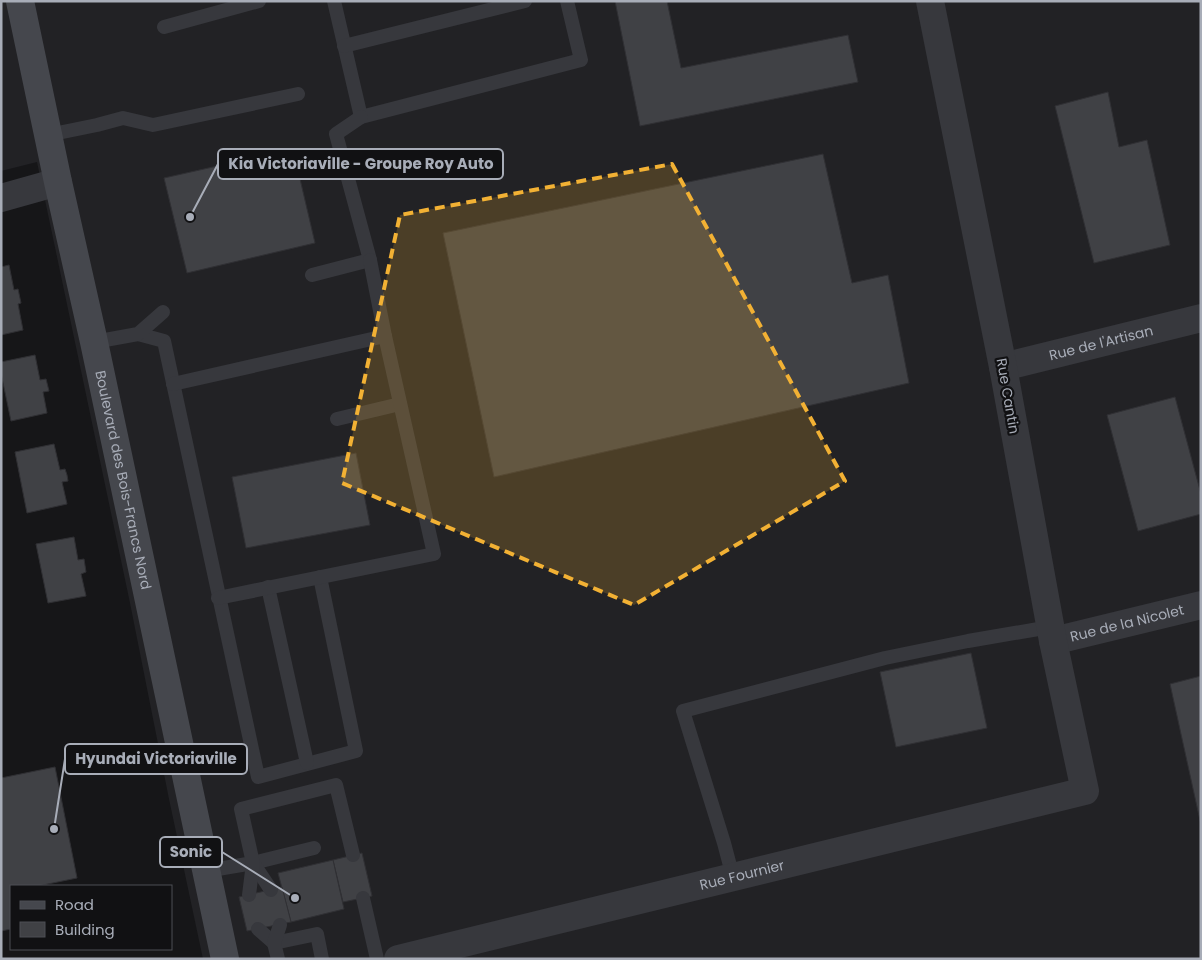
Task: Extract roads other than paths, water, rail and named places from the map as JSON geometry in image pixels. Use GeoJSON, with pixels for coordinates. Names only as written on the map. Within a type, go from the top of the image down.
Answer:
{"type":"FeatureCollection","features":[{"type":"Feature","properties":{"kind":"street","name":"Boulevard des Bois-Francs Nord"},"geometry":{"type":"LineString","coordinates":[[20,1],[225,959]]}},
{"type":"Feature","properties":{"kind":"street","name":"Rue Cantin"},"geometry":{"type":"LineString","coordinates":[[930,1],[1003,367],[1052,634],[1085,792]]}},
{"type":"Feature","properties":{"kind":"street"},"geometry":{"type":"LineString","coordinates":[[1,198],[58,182]]}},
{"type":"Feature","properties":{"kind":"street","name":"Rue de l'Artisan"},"geometry":{"type":"LineString","coordinates":[[1003,367],[1201,318]]}},
{"type":"Feature","properties":{"kind":"street","name":"Rue de la Nicolet"},"geometry":{"type":"LineString","coordinates":[[1052,634],[1201,605]]}},
{"type":"Feature","properties":{"kind":"street","name":"Rue Fournier"},"geometry":{"type":"LineString","coordinates":[[394,959],[1085,792]]}},
{"type":"Feature","properties":{"kind":"lane"},"geometry":{"type":"LineString","coordinates":[[164,27],[259,1]]}},
{"type":"Feature","properties":{"kind":"lane"},"geometry":{"type":"LineString","coordinates":[[334,1],[360,116]]}},
{"type":"Feature","properties":{"kind":"lane"},"geometry":{"type":"LineString","coordinates":[[344,46],[526,1]]}},
{"type":"Feature","properties":{"kind":"lane"},"geometry":{"type":"LineString","coordinates":[[218,598],[434,554],[384,336],[370,260],[336,134],[360,116],[581,60],[566,1]]}},
{"type":"Feature","properties":{"kind":"lane"},"geometry":{"type":"LineString","coordinates":[[48,135],[123,118],[153,125],[298,94]]}},
{"type":"Feature","properties":{"kind":"lane"},"geometry":{"type":"LineString","coordinates":[[312,275],[370,260]]}},
{"type":"Feature","properties":{"kind":"lane"},"geometry":{"type":"LineString","coordinates":[[138,334],[163,312]]}},
{"type":"Feature","properties":{"kind":"lane"},"geometry":{"type":"LineString","coordinates":[[94,342],[138,334],[164,341],[258,777],[356,751],[320,576]]}},
{"type":"Feature","properties":{"kind":"lane"},"geometry":{"type":"LineString","coordinates":[[173,384],[384,336]]}},
{"type":"Feature","properties":{"kind":"lane"},"geometry":{"type":"LineString","coordinates":[[337,419],[400,404]]}},
{"type":"Feature","properties":{"kind":"lane"},"geometry":{"type":"LineString","coordinates":[[268,587],[307,764]]}},
{"type":"Feature","properties":{"kind":"lane"},"geometry":{"type":"LineString","coordinates":[[733,877],[683,711],[885,658],[968,641],[1052,634]]}},
{"type":"Feature","properties":{"kind":"lane"},"geometry":{"type":"LineString","coordinates":[[249,895],[253,862],[241,808],[336,785],[353,855]]}},
{"type":"Feature","properties":{"kind":"lane"},"geometry":{"type":"LineString","coordinates":[[206,871],[314,848]]}},
{"type":"Feature","properties":{"kind":"lane"},"geometry":{"type":"LineString","coordinates":[[253,862],[271,890]]}},
{"type":"Feature","properties":{"kind":"lane"},"geometry":{"type":"LineString","coordinates":[[363,898],[394,959]]}},
{"type":"Feature","properties":{"kind":"lane"},"geometry":{"type":"LineString","coordinates":[[278,959],[274,943],[280,925]]}},
{"type":"Feature","properties":{"kind":"lane"},"geometry":{"type":"LineString","coordinates":[[258,929],[274,943]]}},
{"type":"Feature","properties":{"kind":"lane"},"geometry":{"type":"LineString","coordinates":[[274,943],[316,934],[322,959]]}},
{"type":"Feature","properties":{"kind":"place","name":"Kia Victoriaville - Groupe Roy Auto"},"geometry":{"type":"Point","coordinates":[190,217]}},
{"type":"Feature","properties":{"kind":"place","name":"Hyundai Victoriaville"},"geometry":{"type":"Point","coordinates":[54,829]}},
{"type":"Feature","properties":{"kind":"place","name":"Sonic"},"geometry":{"type":"Point","coordinates":[295,898]}}]}
